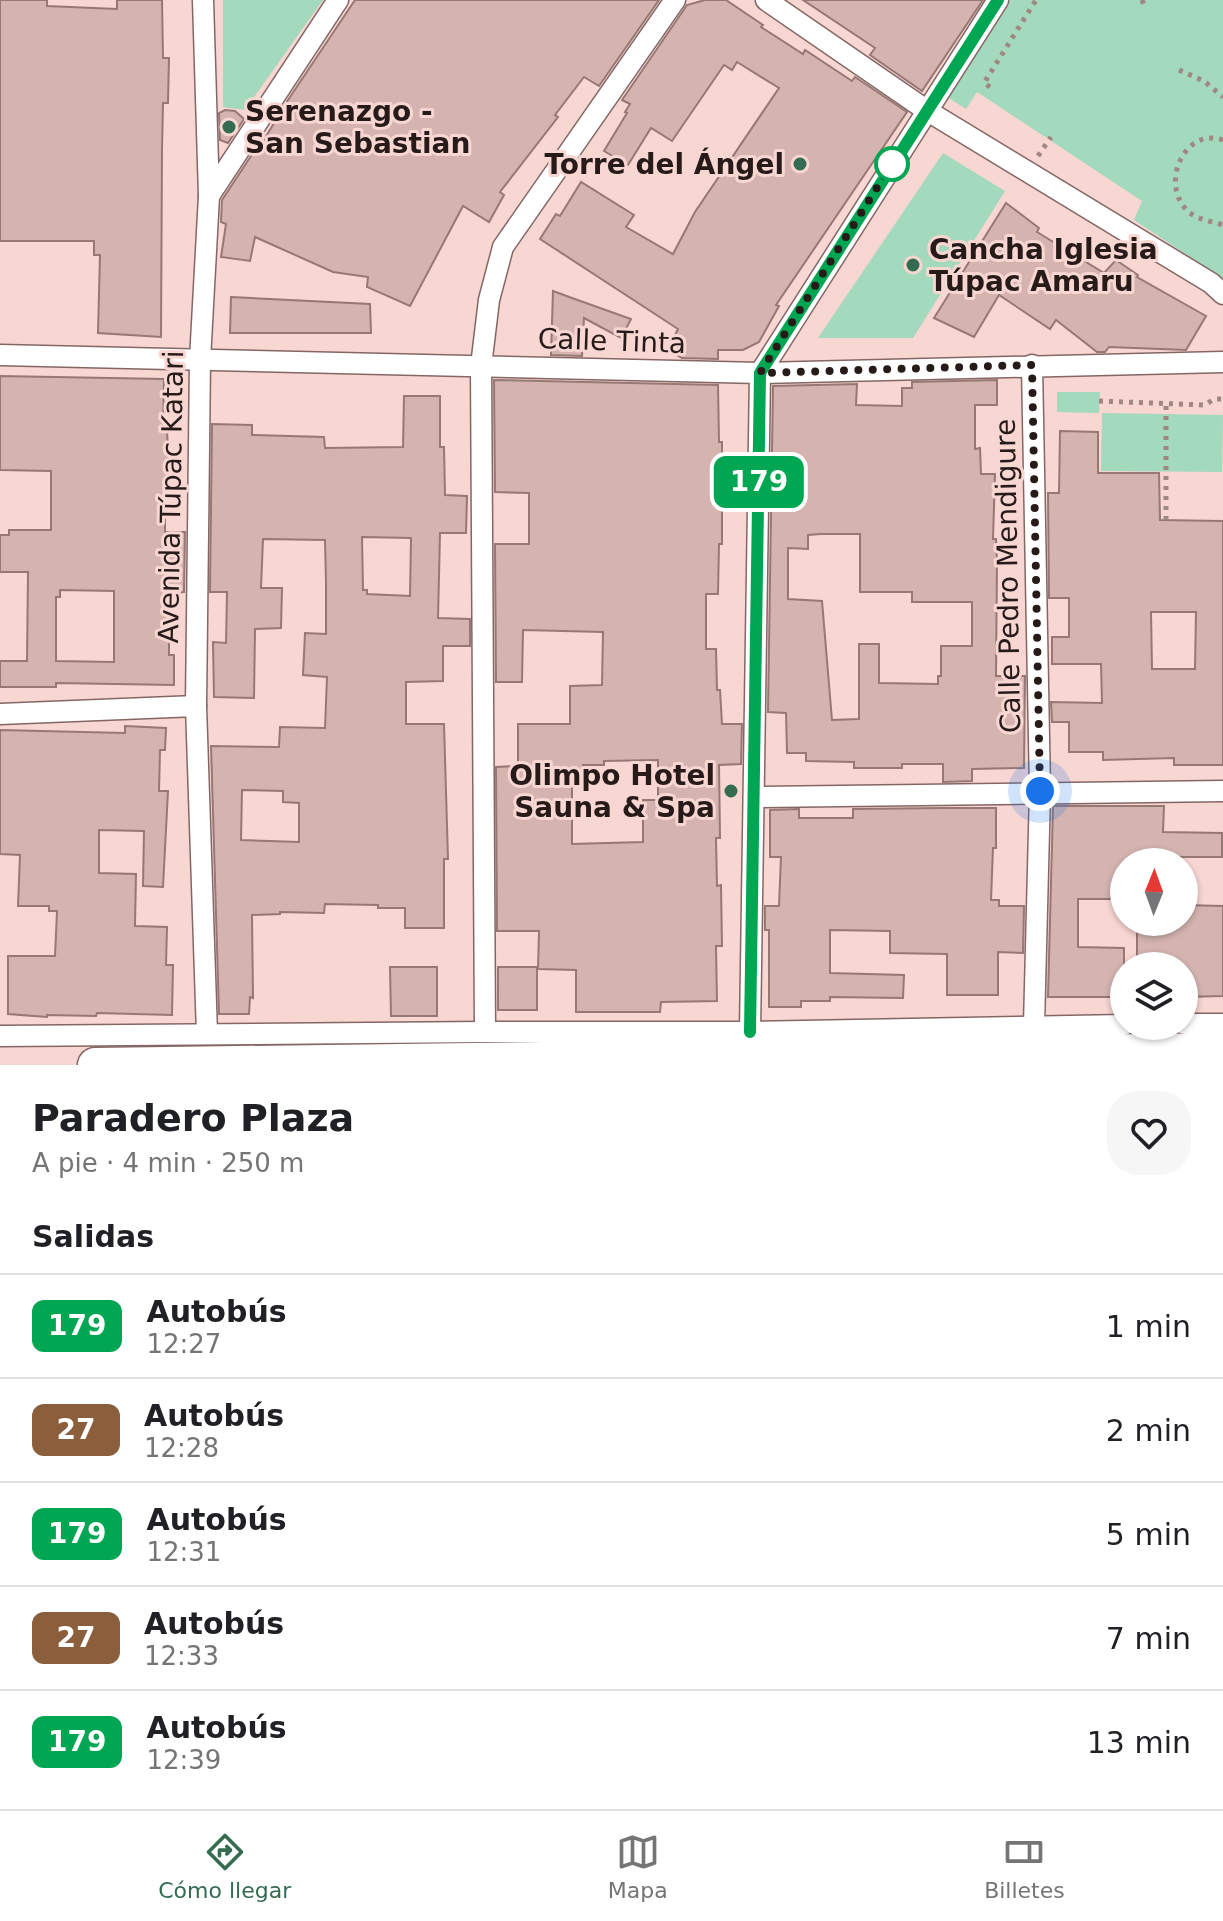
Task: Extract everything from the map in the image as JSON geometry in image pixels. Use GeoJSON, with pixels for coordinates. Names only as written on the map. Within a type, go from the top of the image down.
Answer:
{"type":"FeatureCollection","features":[{"type":"Feature","properties":{"kind":"highway"},"geometry":{"type":"LineString","coordinates":[[95,1065],[1223,1050]]}},
{"type":"Feature","properties":{"kind":"street","name":"Avenida Túpac Katari"},"geometry":{"type":"LineString","coordinates":[[203,0],[209,196],[200,360],[196,706],[207,1034]]}},
{"type":"Feature","properties":{"kind":"street"},"geometry":{"type":"LineString","coordinates":[[209,196],[338,0]]}},
{"type":"Feature","properties":{"kind":"street"},"geometry":{"type":"LineString","coordinates":[[485,1032],[481,366],[489,300],[503,247],[675,0]]}},
{"type":"Feature","properties":{"kind":"street"},"geometry":{"type":"LineString","coordinates":[[766,0],[926,110],[1211,283],[1223,294]]}},
{"type":"Feature","properties":{"kind":"street"},"geometry":{"type":"LineString","coordinates":[[750,1032],[760,373],[998,0]]}},
{"type":"Feature","properties":{"kind":"street","name":"Calle Tinta"},"geometry":{"type":"LineString","coordinates":[[0,355],[760,373],[1223,362]]}},
{"type":"Feature","properties":{"kind":"street","name":"Calle Pedro Mendigure"},"geometry":{"type":"LineString","coordinates":[[1032,365],[1040,791],[1034,1026]]}},
{"type":"Feature","properties":{"kind":"street"},"geometry":{"type":"LineString","coordinates":[[0,714],[196,706]]}},
{"type":"Feature","properties":{"kind":"street"},"geometry":{"type":"LineString","coordinates":[[755,797],[1223,791]]}},
{"type":"Feature","properties":{"kind":"street"},"geometry":{"type":"LineString","coordinates":[[1198,1024],[1223,1024]]}},
{"type":"Feature","properties":{"kind":"street"},"geometry":{"type":"LineString","coordinates":[[0,1036],[750,1032],[1110,1025]]}},
{"type":"Feature","properties":{"kind":"path"},"geometry":{"type":"LineString","coordinates":[[990,87],[984,83],[1036,0]]}},
{"type":"Feature","properties":{"kind":"path"},"geometry":{"type":"LineString","coordinates":[[1179,70],[1204,81],[1223,97]]}},
{"type":"Feature","properties":{"kind":"path"},"geometry":{"type":"LineString","coordinates":[[1223,140],[1216,137],[1198,141],[1180,156],[1175,174],[1175,195],[1192,214],[1223,225]]}},
{"type":"Feature","properties":{"kind":"path"},"geometry":{"type":"LineString","coordinates":[[1099,401],[1205,405],[1214,399],[1223,399]]}},
{"type":"Feature","properties":{"kind":"path"},"geometry":{"type":"LineString","coordinates":[[1166,403],[1166,520]]}},
{"type":"Feature","properties":{"kind":"green space"},"geometry":{"type":"Polygon","coordinates":[[[223,0],[323,0],[245,110],[223,107],[223,0]]]}},
{"type":"Feature","properties":{"kind":"green space"},"geometry":{"type":"Polygon","coordinates":[[[1009,0],[1223,0],[1223,279],[1134,220],[1142,201],[977,92],[966,109],[944,95],[1009,0]]]}},
{"type":"Feature","properties":{"kind":"green space","name":"Cancha Iglesia Túpac Amaru"},"geometry":{"type":"Polygon","coordinates":[[[943,153],[1005,191],[913,338],[818,338],[943,153]]]}},
{"type":"Feature","properties":{"kind":"green space"},"geometry":{"type":"Polygon","coordinates":[[[1057,392],[1100,392],[1099,413],[1057,412],[1057,392]]]}},
{"type":"Feature","properties":{"kind":"green space"},"geometry":{"type":"Polygon","coordinates":[[[1102,413],[1223,415],[1222,472],[1101,471],[1102,413]]]}},
{"type":"Feature","properties":{"kind":"building"},"geometry":{"type":"Polygon","coordinates":[[[0,0],[47,0],[47,6],[117,9],[117,0],[162,0],[163,58],[169,58],[168,103],[163,103],[161,337],[98,333],[100,255],[94,255],[94,241],[0,241],[0,0]]]}},
{"type":"Feature","properties":{"kind":"building"},"geometry":{"type":"Polygon","coordinates":[[[355,0],[659,0],[599,86],[584,77],[555,115],[558,117],[500,192],[504,195],[489,222],[463,206],[410,306],[367,287],[368,277],[333,272],[255,237],[250,261],[221,257],[226,224],[221,222],[222,200],[355,0]]]}},
{"type":"Feature","properties":{"kind":"building"},"geometry":{"type":"Polygon","coordinates":[[[705,0],[726,0],[803,54],[805,50],[852,81],[855,77],[907,112],[776,305],[779,306],[759,342],[743,350],[718,350],[718,359],[682,358],[668,350],[678,329],[540,239],[556,214],[560,216],[581,182],[634,215],[626,227],[673,254],[695,212],[779,88],[737,62],[732,70],[724,65],[672,141],[651,128],[628,165],[604,151],[627,113],[630,104],[622,100],[687,5],[705,0]]]}},
{"type":"Feature","properties":{"kind":"building"},"geometry":{"type":"Polygon","coordinates":[[[803,0],[983,0],[922,91],[870,55],[875,48],[803,0]]]}},
{"type":"Feature","properties":{"kind":"building","name":"Serenazgo - San Sebastian"},"geometry":{"type":"Polygon","coordinates":[[[235,111],[244,119],[228,143],[220,140],[219,113],[235,111]]]}},
{"type":"Feature","properties":{"kind":"building"},"geometry":{"type":"Polygon","coordinates":[[[1006,203],[1039,228],[1037,232],[1104,273],[1116,260],[1137,277],[1206,316],[1186,350],[1109,347],[1105,352],[1097,352],[1056,320],[1050,329],[999,295],[974,337],[934,318],[1006,203]]]}},
{"type":"Feature","properties":{"kind":"building"},"geometry":{"type":"Polygon","coordinates":[[[553,291],[631,319],[621,338],[584,318],[582,356],[551,355],[553,291]]]}},
{"type":"Feature","properties":{"kind":"building"},"geometry":{"type":"Polygon","coordinates":[[[231,297],[370,304],[371,333],[230,333],[231,297]]]}},
{"type":"Feature","properties":{"kind":"building"},"geometry":{"type":"Polygon","coordinates":[[[0,376],[164,379],[163,430],[167,430],[168,452],[165,532],[185,532],[184,592],[169,593],[169,655],[174,655],[174,685],[56,683],[56,687],[0,687],[0,661],[27,661],[28,572],[0,572],[0,535],[9,535],[9,530],[51,530],[51,471],[0,470],[0,376]],[[60,590],[60,597],[56,597],[56,661],[114,662],[114,591],[60,590]]]}},
{"type":"Feature","properties":{"kind":"building"},"geometry":{"type":"Polygon","coordinates":[[[494,380],[718,385],[719,442],[722,442],[722,544],[719,544],[718,594],[706,594],[706,649],[716,649],[722,724],[742,724],[741,764],[719,765],[720,838],[716,838],[722,946],[716,946],[717,1001],[661,1002],[660,1012],[576,1012],[576,970],[538,969],[539,931],[497,931],[496,767],[518,766],[518,724],[570,724],[570,686],[602,685],[603,632],[523,630],[522,682],[496,682],[495,544],[529,544],[529,493],[495,492],[494,380]],[[658,760],[604,761],[604,765],[583,765],[582,787],[572,786],[572,844],[643,842],[643,800],[658,800],[658,760]]]}},
{"type":"Feature","properties":{"kind":"building"},"geometry":{"type":"Polygon","coordinates":[[[997,380],[997,405],[975,405],[975,449],[980,448],[981,474],[995,474],[996,676],[1025,676],[1024,768],[972,769],[972,781],[943,782],[943,764],[854,768],[854,762],[806,761],[806,753],[787,753],[786,713],[768,712],[773,386],[857,384],[856,405],[902,406],[902,388],[912,388],[912,382],[997,380]],[[860,534],[808,535],[808,549],[788,548],[788,599],[822,601],[832,720],[859,719],[859,644],[879,644],[879,683],[938,684],[941,646],[972,646],[972,602],[912,602],[912,592],[860,592],[860,534]]]}},
{"type":"Feature","properties":{"kind":"building"},"geometry":{"type":"Polygon","coordinates":[[[404,396],[440,396],[440,447],[444,447],[445,495],[467,496],[466,533],[440,533],[438,618],[470,619],[470,646],[443,646],[443,681],[406,682],[406,724],[444,724],[448,859],[444,859],[444,928],[405,928],[405,908],[378,908],[378,905],[325,904],[324,913],[252,915],[253,998],[250,997],[249,1014],[219,1014],[211,746],[279,747],[280,727],[325,728],[327,677],[303,675],[305,633],[326,634],[326,583],[325,540],[263,539],[261,588],[282,588],[281,628],[255,629],[254,698],[214,697],[213,642],[226,643],[227,592],[210,592],[212,424],[252,425],[252,435],[324,437],[325,448],[403,447],[404,396]],[[362,537],[363,590],[367,590],[367,594],[410,596],[411,538],[362,537]],[[242,790],[241,840],[299,842],[299,803],[283,802],[283,791],[242,790]]]}},
{"type":"Feature","properties":{"kind":"building"},"geometry":{"type":"Polygon","coordinates":[[[1060,431],[1098,432],[1098,473],[1159,473],[1160,520],[1223,521],[1223,765],[1174,765],[1174,758],[1103,760],[1103,752],[1069,752],[1069,722],[1052,722],[1051,702],[1102,703],[1101,664],[1052,664],[1052,637],[1069,637],[1069,598],[1049,598],[1048,493],[1059,493],[1060,431]],[[1151,612],[1152,669],[1195,669],[1196,612],[1151,612]]]}},
{"type":"Feature","properties":{"kind":"building"},"geometry":{"type":"Polygon","coordinates":[[[125,726],[166,728],[165,750],[160,750],[159,791],[168,791],[163,887],[143,886],[144,831],[99,830],[99,873],[136,874],[135,926],[167,927],[166,965],[173,965],[172,1015],[97,1013],[96,1016],[47,1017],[8,1014],[8,956],[55,956],[57,911],[49,911],[49,906],[18,906],[20,855],[0,854],[0,730],[125,733],[125,726]]]}},
{"type":"Feature","properties":{"kind":"building"},"geometry":{"type":"Polygon","coordinates":[[[1053,806],[1164,806],[1163,832],[1222,833],[1222,857],[1198,857],[1198,848],[1110,848],[1110,899],[1078,899],[1078,947],[1124,948],[1124,952],[1110,952],[1110,997],[1048,997],[1053,806]]]}},
{"type":"Feature","properties":{"kind":"building"},"geometry":{"type":"Polygon","coordinates":[[[996,808],[991,900],[999,900],[999,906],[1024,906],[1023,953],[998,952],[998,995],[947,995],[947,954],[890,953],[890,931],[830,930],[830,973],[904,975],[903,998],[830,997],[830,1001],[801,1001],[801,1007],[769,1007],[769,930],[765,930],[765,906],[779,906],[781,857],[770,857],[770,810],[799,809],[799,818],[853,818],[853,809],[996,808]]]}},
{"type":"Feature","properties":{"kind":"building"},"geometry":{"type":"Polygon","coordinates":[[[1198,905],[1223,906],[1223,996],[1198,997],[1198,952],[1137,952],[1137,936],[1198,936],[1198,905]]]}},
{"type":"Feature","properties":{"kind":"building"},"geometry":{"type":"Polygon","coordinates":[[[390,967],[437,967],[437,1016],[391,1016],[390,967]]]}},
{"type":"Feature","properties":{"kind":"building"},"geometry":{"type":"Polygon","coordinates":[[[498,967],[537,967],[537,1010],[498,1010],[498,967]]]}},
{"type":"Feature","properties":{"kind":"bus line","name":"179"},"geometry":{"type":"LineString","coordinates":[[750,1032],[760,373],[998,0]]}},
{"type":"Feature","properties":{"kind":"place","name":"Serenazgo - San Sebastian"},"geometry":{"type":"Point","coordinates":[229,127]}},
{"type":"Feature","properties":{"kind":"place","name":"Torre del Ángel"},"geometry":{"type":"Point","coordinates":[800,164]}},
{"type":"Feature","properties":{"kind":"place","name":"Cancha Iglesia Túpac Amaru"},"geometry":{"type":"Point","coordinates":[913,265]}},
{"type":"Feature","properties":{"kind":"place","name":"Olimpo Hotel Sauna & Spa"},"geometry":{"type":"Point","coordinates":[731,791]}},
{"type":"Feature","properties":{"kind":"route"},"geometry":{"type":"LineString","coordinates":[[892,164],[760,373],[1032,365],[1040,791]]}}]}
